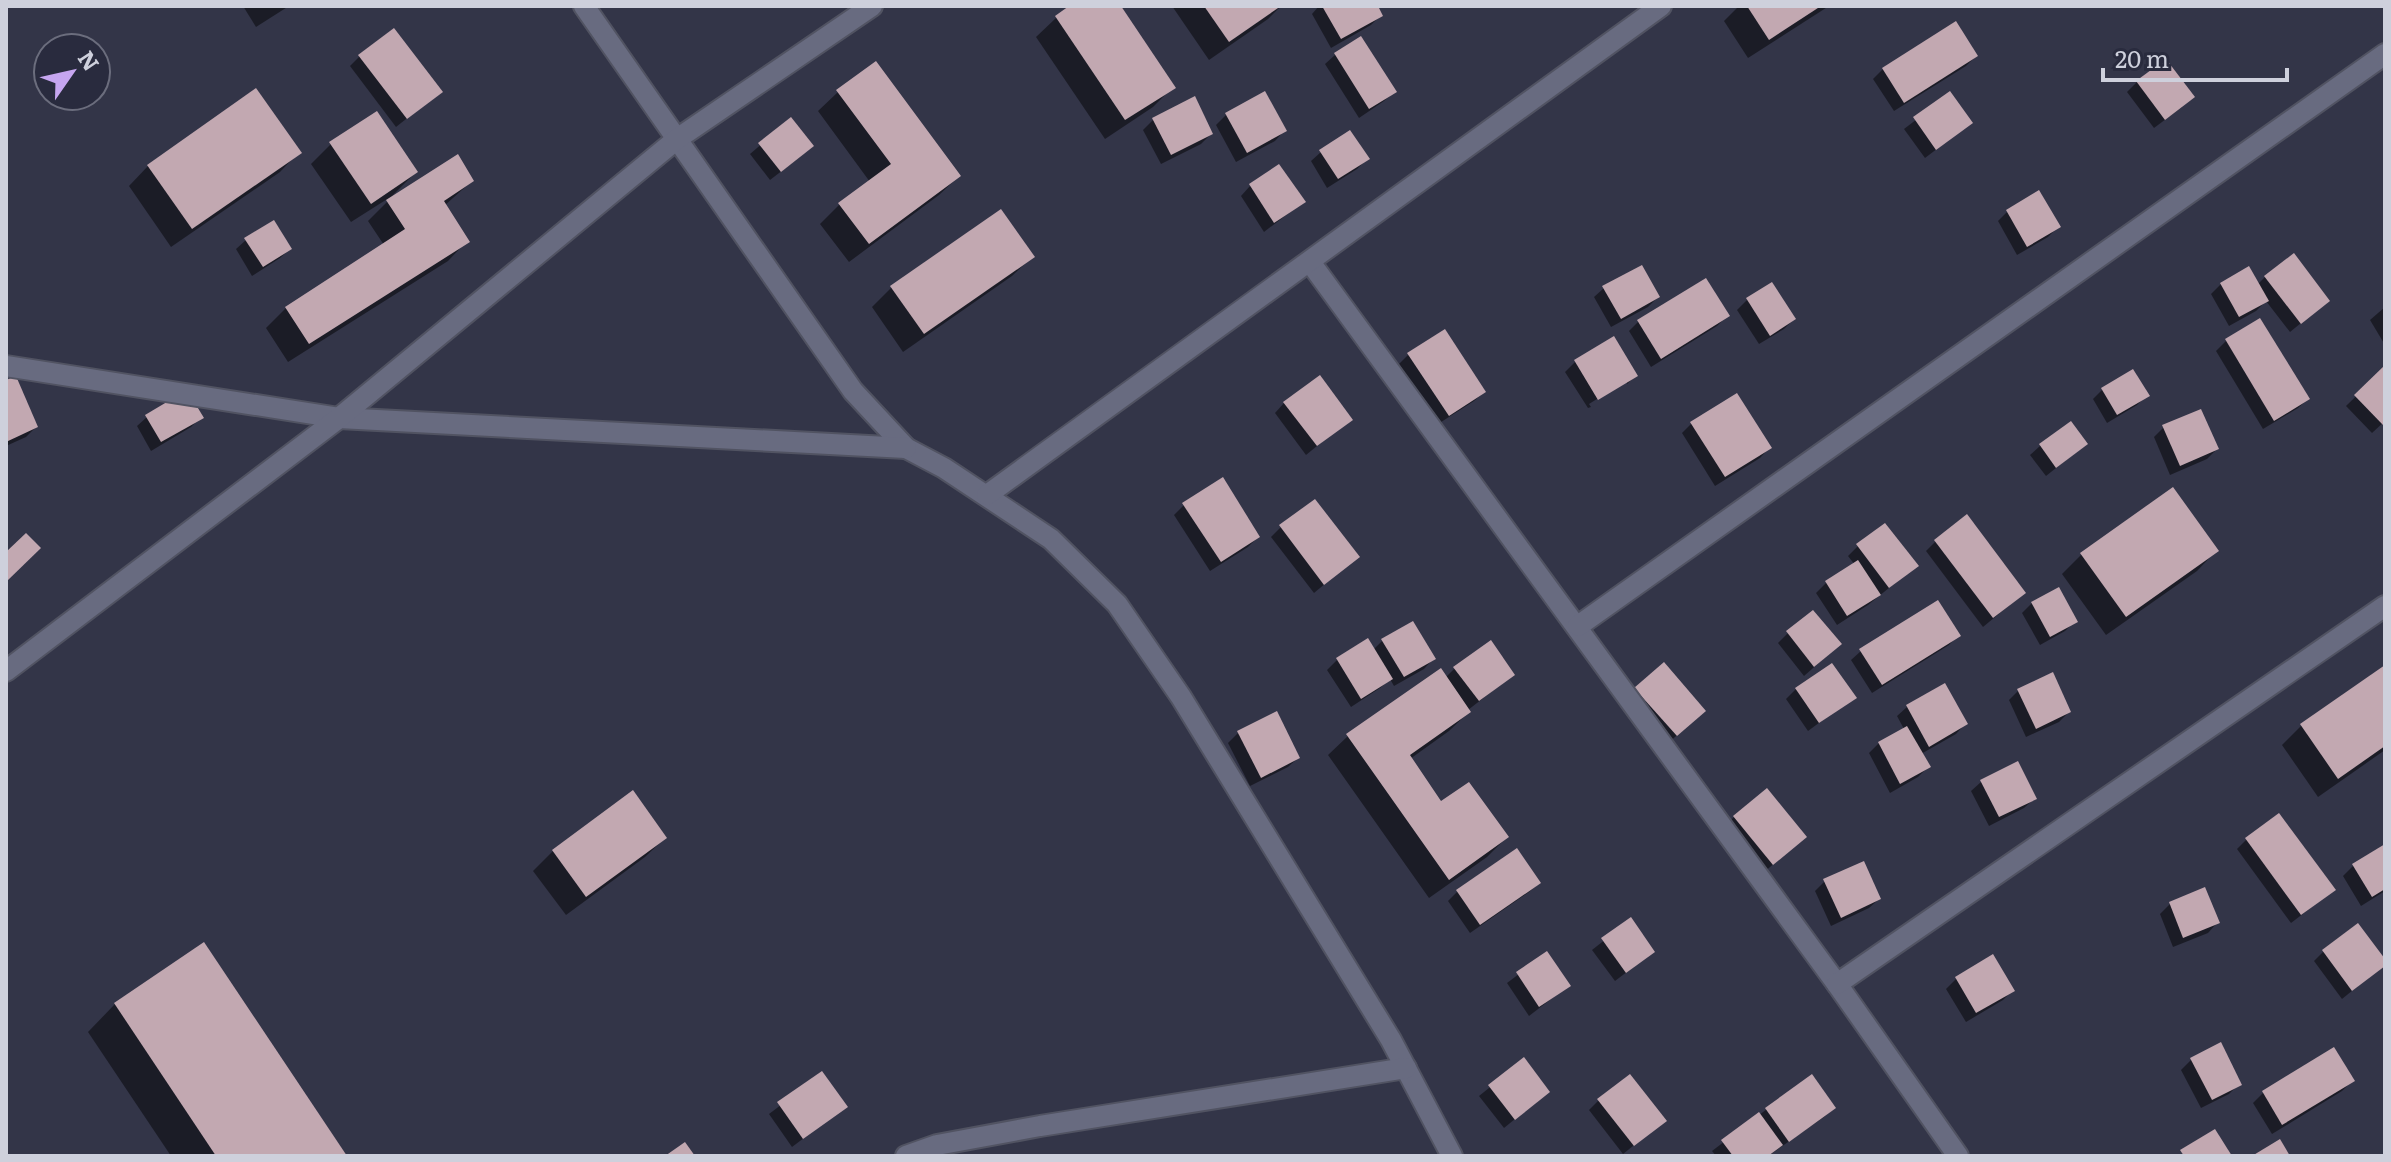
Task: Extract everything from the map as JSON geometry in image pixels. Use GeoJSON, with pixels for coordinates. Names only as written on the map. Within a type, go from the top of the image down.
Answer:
{"type":"FeatureCollection","features":[{"type":"Feature","properties":{"kind":"street"},"geometry":{"type":"LineString","coordinates":[[584,6],[853,391],[906,448],[987,495],[1051,539],[1117,604],[1181,697],[1406,1068],[1452,1156]]}},
{"type":"Feature","properties":{"kind":"street"},"geometry":{"type":"LineString","coordinates":[[6,671],[339,418],[677,139],[872,6]]}},
{"type":"Feature","properties":{"kind":"street"},"geometry":{"type":"LineString","coordinates":[[987,495],[1661,6]]}},
{"type":"Feature","properties":{"kind":"street"},"geometry":{"type":"LineString","coordinates":[[1578,626],[2385,54]]}},
{"type":"Feature","properties":{"kind":"street"},"geometry":{"type":"LineString","coordinates":[[1310,262],[1578,626],[1958,1156]]}},
{"type":"Feature","properties":{"kind":"street"},"geometry":{"type":"LineString","coordinates":[[6,366],[339,418],[906,448]]}},
{"type":"Feature","properties":{"kind":"street"},"geometry":{"type":"LineString","coordinates":[[1837,984],[2385,606]]}},
{"type":"Feature","properties":{"kind":"street"},"geometry":{"type":"LineString","coordinates":[[906,1156],[937,1145],[1040,1126],[1406,1068]]}},
{"type":"Feature","properties":{"kind":"building"},"geometry":{"type":"Polygon","coordinates":[[[1069,6],[1121,6],[1176,88],[1125,120],[1055,16],[1069,6]]]}},
{"type":"Feature","properties":{"kind":"building"},"geometry":{"type":"Polygon","coordinates":[[[1204,6],[1281,6],[1229,42],[1204,6]]]}},
{"type":"Feature","properties":{"kind":"building"},"geometry":{"type":"Polygon","coordinates":[[[1322,6],[1378,6],[1383,16],[1341,39],[1322,6]]]}},
{"type":"Feature","properties":{"kind":"building"},"geometry":{"type":"Polygon","coordinates":[[[1747,6],[1821,6],[1769,40],[1747,6]]]}},
{"type":"Feature","properties":{"kind":"building"},"geometry":{"type":"Polygon","coordinates":[[[1956,21],[1978,56],[1904,103],[1882,68],[1956,21]]]}},
{"type":"Feature","properties":{"kind":"building"},"geometry":{"type":"Polygon","coordinates":[[[394,28],[443,92],[407,119],[358,55],[394,28]]]}},
{"type":"Feature","properties":{"kind":"building"},"geometry":{"type":"Polygon","coordinates":[[[1361,36],[1397,92],[1369,109],[1334,53],[1361,36]]]}},
{"type":"Feature","properties":{"kind":"building"},"geometry":{"type":"Polygon","coordinates":[[[2166,59],[2195,97],[2165,120],[2136,81],[2166,59]]]}},
{"type":"Feature","properties":{"kind":"building"},"geometry":{"type":"Polygon","coordinates":[[[876,61],[961,176],[869,244],[838,203],[891,164],[836,90],[876,61]]]}},
{"type":"Feature","properties":{"kind":"building"},"geometry":{"type":"Polygon","coordinates":[[[256,88],[302,153],[192,229],[147,165],[256,88]]]}},
{"type":"Feature","properties":{"kind":"building"},"geometry":{"type":"Polygon","coordinates":[[[1265,91],[1287,131],[1247,153],[1225,113],[1265,91]]]}},
{"type":"Feature","properties":{"kind":"building"},"geometry":{"type":"Polygon","coordinates":[[[1950,91],[1973,123],[1936,150],[1913,117],[1950,91]]]}},
{"type":"Feature","properties":{"kind":"building"},"geometry":{"type":"Polygon","coordinates":[[[1195,96],[1213,134],[1171,155],[1152,118],[1195,96]]]}},
{"type":"Feature","properties":{"kind":"building"},"geometry":{"type":"Polygon","coordinates":[[[377,111],[418,172],[371,204],[329,142],[377,111]]]}},
{"type":"Feature","properties":{"kind":"building"},"geometry":{"type":"Polygon","coordinates":[[[791,117],[814,146],[781,172],[758,143],[791,117]]]}},
{"type":"Feature","properties":{"kind":"building"},"geometry":{"type":"Polygon","coordinates":[[[1350,130],[1370,159],[1338,179],[1319,150],[1350,130]]]}},
{"type":"Feature","properties":{"kind":"building"},"geometry":{"type":"Polygon","coordinates":[[[458,154],[474,181],[444,201],[470,242],[309,344],[285,307],[405,229],[386,200],[458,154]]]}},
{"type":"Feature","properties":{"kind":"building"},"geometry":{"type":"Polygon","coordinates":[[[1279,164],[1306,202],[1274,223],[1249,184],[1279,164]]]}},
{"type":"Feature","properties":{"kind":"building"},"geometry":{"type":"Polygon","coordinates":[[[2039,190],[2061,227],[2027,247],[2006,210],[2039,190]]]}},
{"type":"Feature","properties":{"kind":"building"},"geometry":{"type":"Polygon","coordinates":[[[1001,209],[1035,257],[924,334],[890,286],[1001,209]]]}},
{"type":"Feature","properties":{"kind":"building"},"geometry":{"type":"Polygon","coordinates":[[[274,220],[292,249],[263,267],[244,238],[274,220]]]}},
{"type":"Feature","properties":{"kind":"building"},"geometry":{"type":"Polygon","coordinates":[[[2294,253],[2330,301],[2301,324],[2264,276],[2294,253]]]}},
{"type":"Feature","properties":{"kind":"building"},"geometry":{"type":"Polygon","coordinates":[[[1642,265],[1660,297],[1621,319],[1602,286],[1642,265]]]}},
{"type":"Feature","properties":{"kind":"building"},"geometry":{"type":"Polygon","coordinates":[[[2249,266],[2269,301],[2239,317],[2220,283],[2249,266]]]}},
{"type":"Feature","properties":{"kind":"building"},"geometry":{"type":"Polygon","coordinates":[[[1706,278],[1730,316],[1661,359],[1637,320],[1706,278]]]}},
{"type":"Feature","properties":{"kind":"building"},"geometry":{"type":"Polygon","coordinates":[[[1772,282],[1796,319],[1770,336],[1746,298],[1772,282]]]}},
{"type":"Feature","properties":{"kind":"building"},"geometry":{"type":"Polygon","coordinates":[[[2260,318],[2310,399],[2274,421],[2225,339],[2260,318]]]}},
{"type":"Feature","properties":{"kind":"building"},"geometry":{"type":"Polygon","coordinates":[[[1445,329],[1486,392],[1449,416],[1407,353],[1445,329]]]}},
{"type":"Feature","properties":{"kind":"building"},"geometry":{"type":"Polygon","coordinates":[[[1614,336],[1638,376],[1598,400],[1574,360],[1614,336]]]}},
{"type":"Feature","properties":{"kind":"building"},"geometry":{"type":"Polygon","coordinates":[[[2385,365],[2385,423],[2383,425],[2354,395],[2385,365]]]}},
{"type":"Feature","properties":{"kind":"building"},"geometry":{"type":"Polygon","coordinates":[[[2133,369],[2150,396],[2117,415],[2101,388],[2133,369]]]}},
{"type":"Feature","properties":{"kind":"building"},"geometry":{"type":"Polygon","coordinates":[[[1320,375],[1353,420],[1317,446],[1283,402],[1320,375]]]}},
{"type":"Feature","properties":{"kind":"building"},"geometry":{"type":"Polygon","coordinates":[[[16,376],[38,427],[6,442],[6,380],[16,376]]]}},
{"type":"Feature","properties":{"kind":"building"},"geometry":{"type":"Polygon","coordinates":[[[187,390],[204,418],[161,442],[145,415],[187,390]]]}},
{"type":"Feature","properties":{"kind":"building"},"geometry":{"type":"Polygon","coordinates":[[[1737,393],[1772,448],[1725,477],[1690,422],[1737,393]]]}},
{"type":"Feature","properties":{"kind":"building"},"geometry":{"type":"Polygon","coordinates":[[[2201,409],[2219,449],[2180,466],[2162,425],[2201,409]]]}},
{"type":"Feature","properties":{"kind":"building"},"geometry":{"type":"Polygon","coordinates":[[[2071,421],[2088,444],[2056,468],[2039,444],[2071,421]]]}},
{"type":"Feature","properties":{"kind":"building"},"geometry":{"type":"Polygon","coordinates":[[[1223,477],[1260,537],[1221,562],[1182,503],[1223,477]]]}},
{"type":"Feature","properties":{"kind":"building"},"geometry":{"type":"Polygon","coordinates":[[[2173,487],[2219,551],[2126,617],[2080,553],[2173,487]]]}},
{"type":"Feature","properties":{"kind":"building"},"geometry":{"type":"Polygon","coordinates":[[[1315,499],[1360,557],[1324,585],[1279,525],[1315,499]]]}},
{"type":"Feature","properties":{"kind":"building"},"geometry":{"type":"Polygon","coordinates":[[[1967,514],[2026,593],[1993,618],[1934,540],[1967,514]]]}},
{"type":"Feature","properties":{"kind":"building"},"geometry":{"type":"Polygon","coordinates":[[[1885,523],[1919,566],[1889,588],[1856,544],[1885,523]]]}},
{"type":"Feature","properties":{"kind":"building"},"geometry":{"type":"Polygon","coordinates":[[[26,533],[41,548],[6,582],[6,552],[26,533]]]}},
{"type":"Feature","properties":{"kind":"building"},"geometry":{"type":"Polygon","coordinates":[[[1858,560],[1881,595],[1847,616],[1825,581],[1858,560]]]}},
{"type":"Feature","properties":{"kind":"building"},"geometry":{"type":"Polygon","coordinates":[[[2059,587],[2078,622],[2050,637],[2031,602],[2059,587]]]}},
{"type":"Feature","properties":{"kind":"building"},"geometry":{"type":"Polygon","coordinates":[[[1938,600],[1961,636],[1882,685],[1859,649],[1938,600]]]}},
{"type":"Feature","properties":{"kind":"building"},"geometry":{"type":"Polygon","coordinates":[[[1813,610],[1842,644],[1814,667],[1786,631],[1813,610]]]}},
{"type":"Feature","properties":{"kind":"building"},"geometry":{"type":"Polygon","coordinates":[[[1413,621],[1436,659],[1404,677],[1381,639],[1413,621]]]}},
{"type":"Feature","properties":{"kind":"building"},"geometry":{"type":"Polygon","coordinates":[[[1368,638],[1393,679],[1361,699],[1336,658],[1368,638]]]}},
{"type":"Feature","properties":{"kind":"building"},"geometry":{"type":"Polygon","coordinates":[[[1491,640],[1515,675],[1479,701],[1453,667],[1491,640]]]}},
{"type":"Feature","properties":{"kind":"building"},"geometry":{"type":"Polygon","coordinates":[[[1664,662],[1706,711],[1677,736],[1634,688],[1664,662]]]}},
{"type":"Feature","properties":{"kind":"building"},"geometry":{"type":"Polygon","coordinates":[[[1832,663],[1857,698],[1819,723],[1795,688],[1832,663]]]}},
{"type":"Feature","properties":{"kind":"building"},"geometry":{"type":"Polygon","coordinates":[[[2385,665],[2385,746],[2338,779],[2300,724],[2385,665]]]}},
{"type":"Feature","properties":{"kind":"building"},"geometry":{"type":"Polygon","coordinates":[[[1441,668],[1471,712],[1410,755],[1441,801],[1469,782],[1509,837],[1449,880],[1346,734],[1441,668]]]}},
{"type":"Feature","properties":{"kind":"building"},"geometry":{"type":"Polygon","coordinates":[[[2053,672],[2071,712],[2036,729],[2017,689],[2053,672]]]}},
{"type":"Feature","properties":{"kind":"building"},"geometry":{"type":"Polygon","coordinates":[[[1945,683],[1968,724],[1929,747],[1906,705],[1945,683]]]}},
{"type":"Feature","properties":{"kind":"building"},"geometry":{"type":"Polygon","coordinates":[[[1277,711],[1300,758],[1261,778],[1237,731],[1277,711]]]}},
{"type":"Feature","properties":{"kind":"building"},"geometry":{"type":"Polygon","coordinates":[[[1907,726],[1931,767],[1900,784],[1878,742],[1907,726]]]}},
{"type":"Feature","properties":{"kind":"building"},"geometry":{"type":"Polygon","coordinates":[[[2018,761],[2037,799],[1999,817],[1980,780],[2018,761]]]}},
{"type":"Feature","properties":{"kind":"building"},"geometry":{"type":"Polygon","coordinates":[[[1767,788],[1807,837],[1773,865],[1733,816],[1767,788]]]}},
{"type":"Feature","properties":{"kind":"building"},"geometry":{"type":"Polygon","coordinates":[[[633,790],[667,838],[586,897],[552,850],[633,790]]]}},
{"type":"Feature","properties":{"kind":"building"},"geometry":{"type":"Polygon","coordinates":[[[2279,813],[2336,890],[2301,915],[2245,838],[2279,813]]]}},
{"type":"Feature","properties":{"kind":"building"},"geometry":{"type":"Polygon","coordinates":[[[2385,844],[2385,889],[2372,897],[2352,864],[2385,844]]]}},
{"type":"Feature","properties":{"kind":"building"},"geometry":{"type":"Polygon","coordinates":[[[1517,848],[1541,883],[1480,925],[1456,890],[1517,848]]]}},
{"type":"Feature","properties":{"kind":"building"},"geometry":{"type":"Polygon","coordinates":[[[1864,861],[1881,899],[1841,918],[1823,879],[1864,861]]]}},
{"type":"Feature","properties":{"kind":"building"},"geometry":{"type":"Polygon","coordinates":[[[2205,887],[2220,923],[2183,938],[2169,902],[2205,887]]]}},
{"type":"Feature","properties":{"kind":"building"},"geometry":{"type":"Polygon","coordinates":[[[1631,917],[1655,952],[1626,973],[1601,938],[1631,917]]]}},
{"type":"Feature","properties":{"kind":"building"},"geometry":{"type":"Polygon","coordinates":[[[2358,923],[2385,959],[2385,966],[2352,991],[2322,950],[2358,923]]]}},
{"type":"Feature","properties":{"kind":"building"},"geometry":{"type":"Polygon","coordinates":[[[204,942],[347,1156],[216,1156],[114,1003],[204,942]]]}},
{"type":"Feature","properties":{"kind":"building"},"geometry":{"type":"Polygon","coordinates":[[[1547,951],[1571,986],[1539,1007],[1516,972],[1547,951]]]}},
{"type":"Feature","properties":{"kind":"building"},"geometry":{"type":"Polygon","coordinates":[[[1993,954],[2015,991],[1976,1013],[1955,977],[1993,954]]]}},
{"type":"Feature","properties":{"kind":"building"},"geometry":{"type":"Polygon","coordinates":[[[2221,1042],[2242,1085],[2212,1100],[2190,1058],[2221,1042]]]}},
{"type":"Feature","properties":{"kind":"building"},"geometry":{"type":"Polygon","coordinates":[[[2334,1047],[2355,1081],[2282,1125],[2262,1091],[2334,1047]]]}},
{"type":"Feature","properties":{"kind":"building"},"geometry":{"type":"Polygon","coordinates":[[[1524,1057],[1550,1092],[1515,1120],[1488,1085],[1524,1057]]]}},
{"type":"Feature","properties":{"kind":"building"},"geometry":{"type":"Polygon","coordinates":[[[822,1071],[848,1107],[803,1139],[777,1102],[822,1071]]]}},
{"type":"Feature","properties":{"kind":"building"},"geometry":{"type":"Polygon","coordinates":[[[1630,1074],[1667,1121],[1634,1146],[1597,1099],[1630,1074]]]}},
{"type":"Feature","properties":{"kind":"building"},"geometry":{"type":"Polygon","coordinates":[[[1812,1074],[1836,1108],[1789,1142],[1765,1108],[1812,1074]]]}},
{"type":"Feature","properties":{"kind":"building"},"geometry":{"type":"Polygon","coordinates":[[[1759,1112],[1783,1145],[1768,1156],[1733,1156],[1721,1140],[1759,1112]]]}},
{"type":"Feature","properties":{"kind":"building"},"geometry":{"type":"Polygon","coordinates":[[[2215,1129],[2232,1156],[2184,1156],[2180,1150],[2215,1129]]]}},
{"type":"Feature","properties":{"kind":"building"},"geometry":{"type":"Polygon","coordinates":[[[2280,1139],[2290,1156],[2252,1156],[2280,1139]]]}},
{"type":"Feature","properties":{"kind":"building"},"geometry":{"type":"Polygon","coordinates":[[[685,1142],[695,1156],[665,1156],[685,1142]]]}}]}
